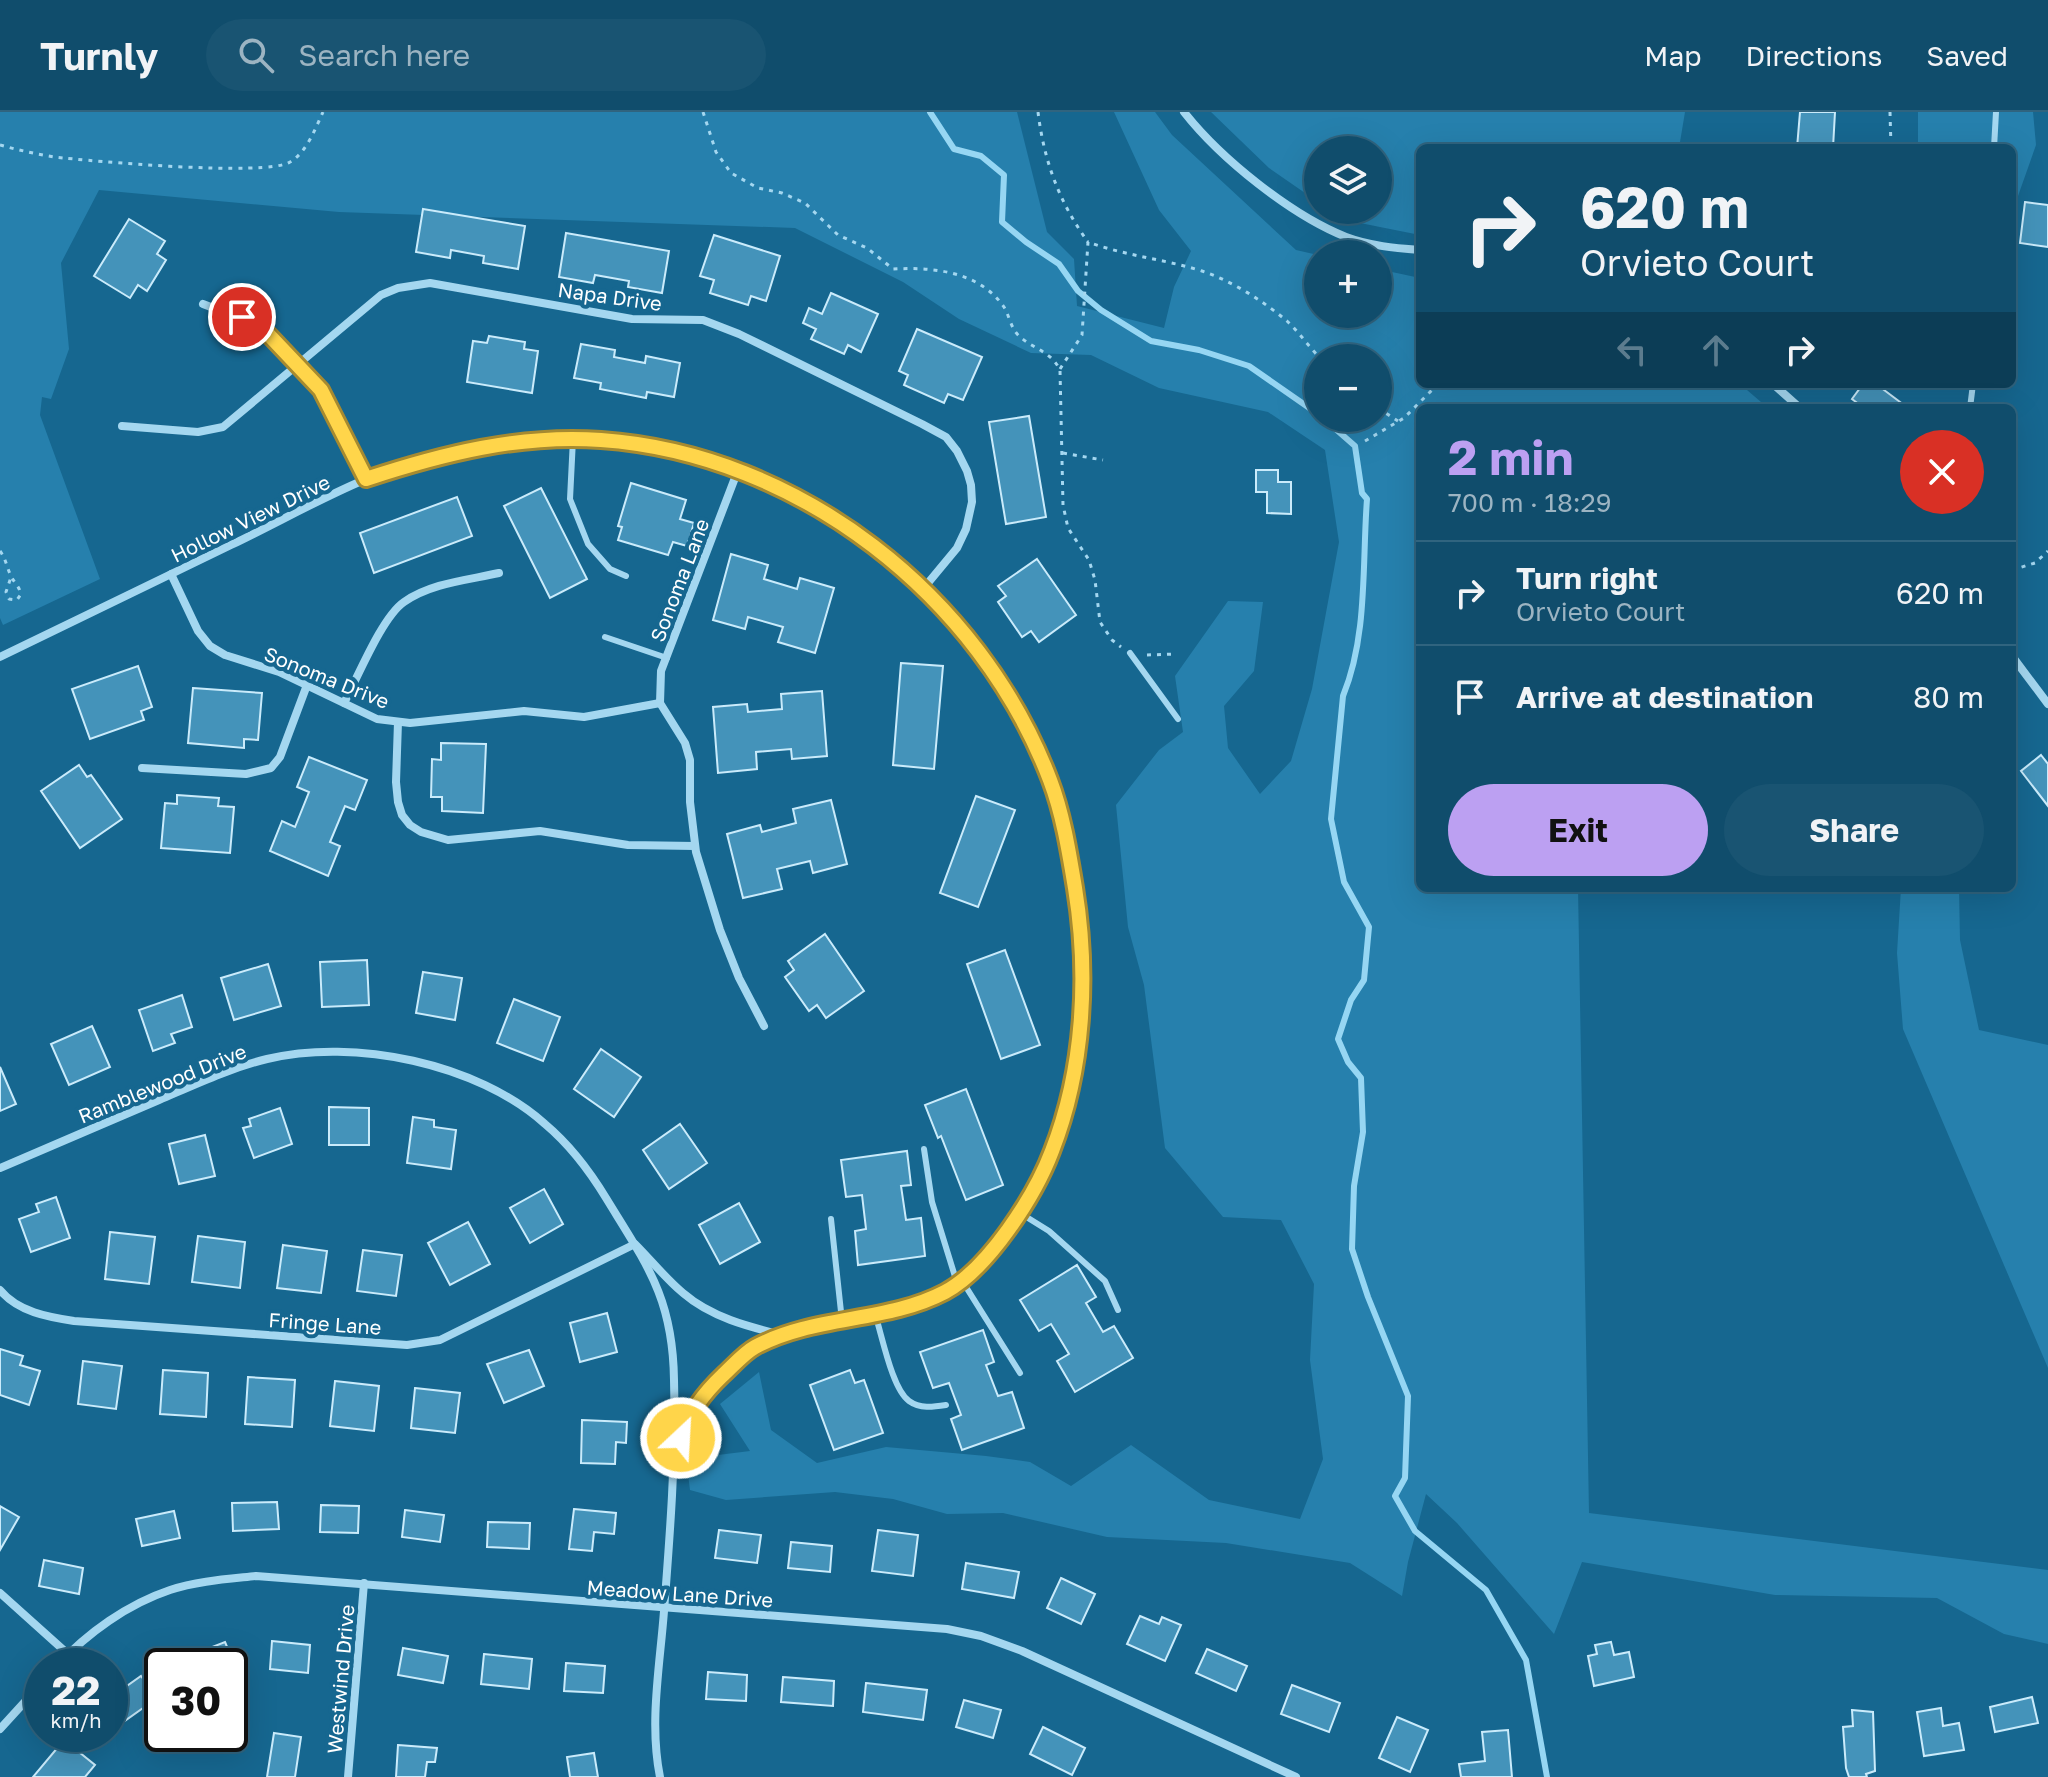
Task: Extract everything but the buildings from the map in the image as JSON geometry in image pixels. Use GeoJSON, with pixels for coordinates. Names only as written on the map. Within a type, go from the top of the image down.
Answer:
{"type":"FeatureCollection","features":[{"type":"Feature","properties":{"kind":"street"},"geometry":{"type":"LineString","coordinates":[[1184,112],[1224,155],[1318,224],[1348,238],[1376,246],[1416,250]]}},
{"type":"Feature","properties":{"kind":"street","name":"Napa Drive"},"geometry":{"type":"LineString","coordinates":[[122,426],[198,432],[223,427],[381,295],[414,284],[430,283],[632,319],[703,320],[716,323],[946,437],[967,471],[972,502],[966,529],[957,548],[923,589]]}},
{"type":"Feature","properties":{"kind":"street"},"geometry":{"type":"LineString","coordinates":[[203,304],[255,324],[321,390],[366,479]]}},
{"type":"Feature","properties":{"kind":"street"},"geometry":{"type":"LineString","coordinates":[[1778,388],[1796,404]]}},
{"type":"Feature","properties":{"kind":"street","name":"Hollow View Drive"},"geometry":{"type":"LineString","coordinates":[[0,657],[366,479],[460,451],[500,444],[573,439],[599,439],[676,451],[738,470],[791,493],[854,531],[958,623],[984,658],[1033,740],[1051,783],[1069,854],[1082,928],[1083,1007],[1074,1074],[1053,1150],[1020,1213],[988,1256],[946,1292],[875,1314],[816,1325],[753,1348],[714,1384],[688,1418],[674,1458]]}},
{"type":"Feature","properties":{"kind":"street","name":"Sonoma Lane"},"geometry":{"type":"LineString","coordinates":[[660,703],[661,671],[738,470]]}},
{"type":"Feature","properties":{"kind":"street"},"geometry":{"type":"LineString","coordinates":[[344,703],[390,615],[403,602],[441,586],[499,573]]}},
{"type":"Feature","properties":{"kind":"street","name":"Sonoma Drive"},"geometry":{"type":"LineString","coordinates":[[171,574],[198,631],[210,646],[225,655],[279,672],[377,719],[398,722],[524,711],[584,717],[660,703]]}},
{"type":"Feature","properties":{"kind":"street"},"geometry":{"type":"LineString","coordinates":[[2016,661],[2048,704]]}},
{"type":"Feature","properties":{"kind":"street"},"geometry":{"type":"LineString","coordinates":[[142,768],[246,774],[271,768],[280,757],[307,685]]}},
{"type":"Feature","properties":{"kind":"street"},"geometry":{"type":"LineString","coordinates":[[660,703],[685,743],[690,760],[690,802],[695,846],[720,930],[739,978],[764,1026]]}},
{"type":"Feature","properties":{"kind":"street"},"geometry":{"type":"LineString","coordinates":[[398,722],[398,802],[402,815],[421,832],[448,840],[540,831],[628,845],[695,846]]}},
{"type":"Feature","properties":{"kind":"street","name":"Ramblewood Drive"},"geometry":{"type":"LineString","coordinates":[[0,1168],[214,1077],[265,1059],[312,1051],[362,1053],[406,1060],[458,1074],[504,1096],[544,1122],[589,1169],[635,1244],[656,1281],[666,1308],[672,1339],[674,1458],[655,1717],[660,1777]]}},
{"type":"Feature","properties":{"kind":"street"},"geometry":{"type":"LineString","coordinates":[[635,1244],[684,1295],[730,1321],[786,1336]]}},
{"type":"Feature","properties":{"kind":"street","name":"Fringe Lane"},"geometry":{"type":"LineString","coordinates":[[0,1290],[26,1309],[46,1317],[74,1321],[407,1345],[440,1340],[635,1244]]}},
{"type":"Feature","properties":{"kind":"street","name":"Meadow Lane Drive"},"geometry":{"type":"LineString","coordinates":[[75,1648],[136,1605],[170,1590],[210,1581],[256,1576],[916,1626],[981,1636],[1022,1651],[1296,1777]]}},
{"type":"Feature","properties":{"kind":"street","name":"Westwind Drive"},"geometry":{"type":"LineString","coordinates":[[348,1777],[364,1583]]}},
{"type":"Feature","properties":{"kind":"street"},"geometry":{"type":"LineString","coordinates":[[0,1593],[61,1648]]}},
{"type":"Feature","properties":{"kind":"street"},"geometry":{"type":"LineString","coordinates":[[0,1729],[24,1703]]}},
{"type":"Feature","properties":{"kind":"lane"},"geometry":{"type":"LineString","coordinates":[[1994,144],[1996,112]]}},
{"type":"Feature","properties":{"kind":"lane"},"geometry":{"type":"LineString","coordinates":[[573,439],[570,499],[588,544],[610,569],[626,576]]}},
{"type":"Feature","properties":{"kind":"lane"},"geometry":{"type":"LineString","coordinates":[[605,637],[667,658]]}},
{"type":"Feature","properties":{"kind":"lane"},"geometry":{"type":"LineString","coordinates":[[1130,653],[1178,719]]}},
{"type":"Feature","properties":{"kind":"lane"},"geometry":{"type":"LineString","coordinates":[[924,1149],[932,1202],[959,1281],[1020,1373]]}},
{"type":"Feature","properties":{"kind":"lane"},"geometry":{"type":"LineString","coordinates":[[1020,1213],[1049,1231],[1105,1281],[1118,1310]]}},
{"type":"Feature","properties":{"kind":"lane"},"geometry":{"type":"LineString","coordinates":[[831,1219],[842,1321]]}},
{"type":"Feature","properties":{"kind":"lane"},"geometry":{"type":"LineString","coordinates":[[875,1314],[900,1391],[910,1403],[926,1407],[946,1405]]}},
{"type":"Feature","properties":{"kind":"path"},"geometry":{"type":"LineString","coordinates":[[0,145],[53,157],[272,169],[290,163],[303,151],[323,112]]}},
{"type":"Feature","properties":{"kind":"path"},"geometry":{"type":"LineString","coordinates":[[703,112],[716,152],[731,173],[758,188],[782,193],[805,203],[838,235],[867,248],[893,269],[921,268],[949,272],[986,286],[1005,308],[1017,334],[1056,361],[1060,370],[1063,505],[1068,528],[1089,560],[1095,580],[1100,622],[1112,640],[1130,653],[1176,654]]}},
{"type":"Feature","properties":{"kind":"path"},"geometry":{"type":"LineString","coordinates":[[1038,112],[1046,161],[1069,216],[1088,242],[1117,253],[1167,261],[1205,272],[1252,295],[1289,323],[1308,344]]}},
{"type":"Feature","properties":{"kind":"path"},"geometry":{"type":"LineString","coordinates":[[1890,112],[1891,144]]}},
{"type":"Feature","properties":{"kind":"path"},"geometry":{"type":"LineString","coordinates":[[1060,370],[1082,335],[1088,242]]}},
{"type":"Feature","properties":{"kind":"path"},"geometry":{"type":"LineString","coordinates":[[1416,404],[1434,388]]}},
{"type":"Feature","properties":{"kind":"path"},"geometry":{"type":"LineString","coordinates":[[1365,441],[1398,421],[1416,404]]}},
{"type":"Feature","properties":{"kind":"path"},"geometry":{"type":"LineString","coordinates":[[1392,417],[1398,421]]}},
{"type":"Feature","properties":{"kind":"path"},"geometry":{"type":"LineString","coordinates":[[1063,453],[1089,455],[1103,460]]}},
{"type":"Feature","properties":{"kind":"path"},"geometry":{"type":"LineString","coordinates":[[0,551],[7,561],[11,577],[19,586],[21,594],[17,600],[9,599],[6,592],[11,577]]}},
{"type":"Feature","properties":{"kind":"path"},"geometry":{"type":"LineString","coordinates":[[2016,569],[2035,563],[2048,551]]}},
{"type":"Feature","properties":{"kind":"shaded area"},"geometry":{"type":"Polygon","coordinates":[[[0,112],[1017,112],[1047,232],[1074,259],[1077,306],[1164,328],[1174,287],[1191,251],[1159,210],[1114,112],[1155,112],[1172,135],[1296,250],[1304,252],[1304,328],[1392,328],[1392,272],[1416,277],[1416,388],[1745,388],[1763,404],[1416,404],[1416,892],[1578,892],[1589,1513],[2048,1570],[2048,1644],[2004,1634],[1937,1598],[1775,1595],[1582,1562],[1554,1634],[1457,1523],[1426,1494],[1402,1596],[1350,1563],[1226,1543],[1107,1537],[1003,1513],[947,1514],[893,1499],[835,1492],[726,1500],[690,1490],[686,1459],[750,1451],[720,1404],[759,1372],[771,1430],[817,1463],[886,1447],[986,1456],[1030,1462],[1071,1486],[1131,1445],[1209,1500],[1300,1519],[1323,1459],[1310,1360],[1314,1284],[1281,1220],[1223,1217],[1165,1148],[1144,985],[1128,927],[1116,805],[1159,750],[1183,732],[1175,676],[1228,601],[1263,602],[1254,671],[1224,706],[1228,748],[1260,794],[1291,761],[1312,689],[1339,542],[1325,450],[1268,412],[1159,388],[1091,355],[1031,353],[959,319],[903,282],[795,228],[339,212],[99,190],[61,263],[69,349],[51,399],[42,397],[40,415],[100,579],[3,625],[0,618],[0,112]]]}},
{"type":"Feature","properties":{"kind":"shaded area"},"geometry":{"type":"Polygon","coordinates":[[[1211,112],[1685,112],[1680,144],[1416,144],[1416,234],[1365,224],[1392,224],[1392,136],[1304,136],[1304,192],[1269,168],[1211,112]]]}},
{"type":"Feature","properties":{"kind":"shaded area"},"geometry":{"type":"Polygon","coordinates":[[[1918,112],[2033,112],[2036,145],[2016,202],[2016,144],[1918,144],[1918,112]]]}},
{"type":"Feature","properties":{"kind":"shaded area"},"geometry":{"type":"Polygon","coordinates":[[[1901,892],[1959,892],[1960,940],[1979,1030],[2048,1045],[2048,1368],[1903,1029],[1897,953],[1901,892]]]}},
{"type":"Feature","properties":{"kind":"waterway"},"geometry":{"type":"LineString","coordinates":[[930,112],[954,149],[981,156],[1004,175],[1002,222],[1059,264],[1078,291],[1101,310],[1151,341],[1199,350],[1249,366],[1304,404]]}},
{"type":"Feature","properties":{"kind":"waterway"},"geometry":{"type":"LineString","coordinates":[[1339,432],[1355,446],[1362,493],[1367,499],[1360,624],[1357,649],[1343,696],[1331,819],[1344,882],[1369,927],[1364,980],[1351,1000],[1338,1039],[1348,1062],[1361,1078],[1363,1132],[1354,1186],[1352,1249],[1408,1396],[1405,1478],[1395,1496],[1415,1531],[1486,1590],[1526,1660],[1547,1777]]}},
{"type":"Feature","properties":{"kind":"route"},"geometry":{"type":"LineString","coordinates":[[242,317],[269,335],[321,390],[366,479],[460,451],[500,444],[599,439],[676,451],[738,470],[791,493],[854,531],[910,576],[958,623],[1020,715],[1051,783],[1069,854],[1082,928],[1083,1007],[1074,1074],[1053,1150],[1025,1206],[988,1256],[946,1292],[903,1307],[816,1325],[753,1348],[698,1402],[681,1438]]}}]}
